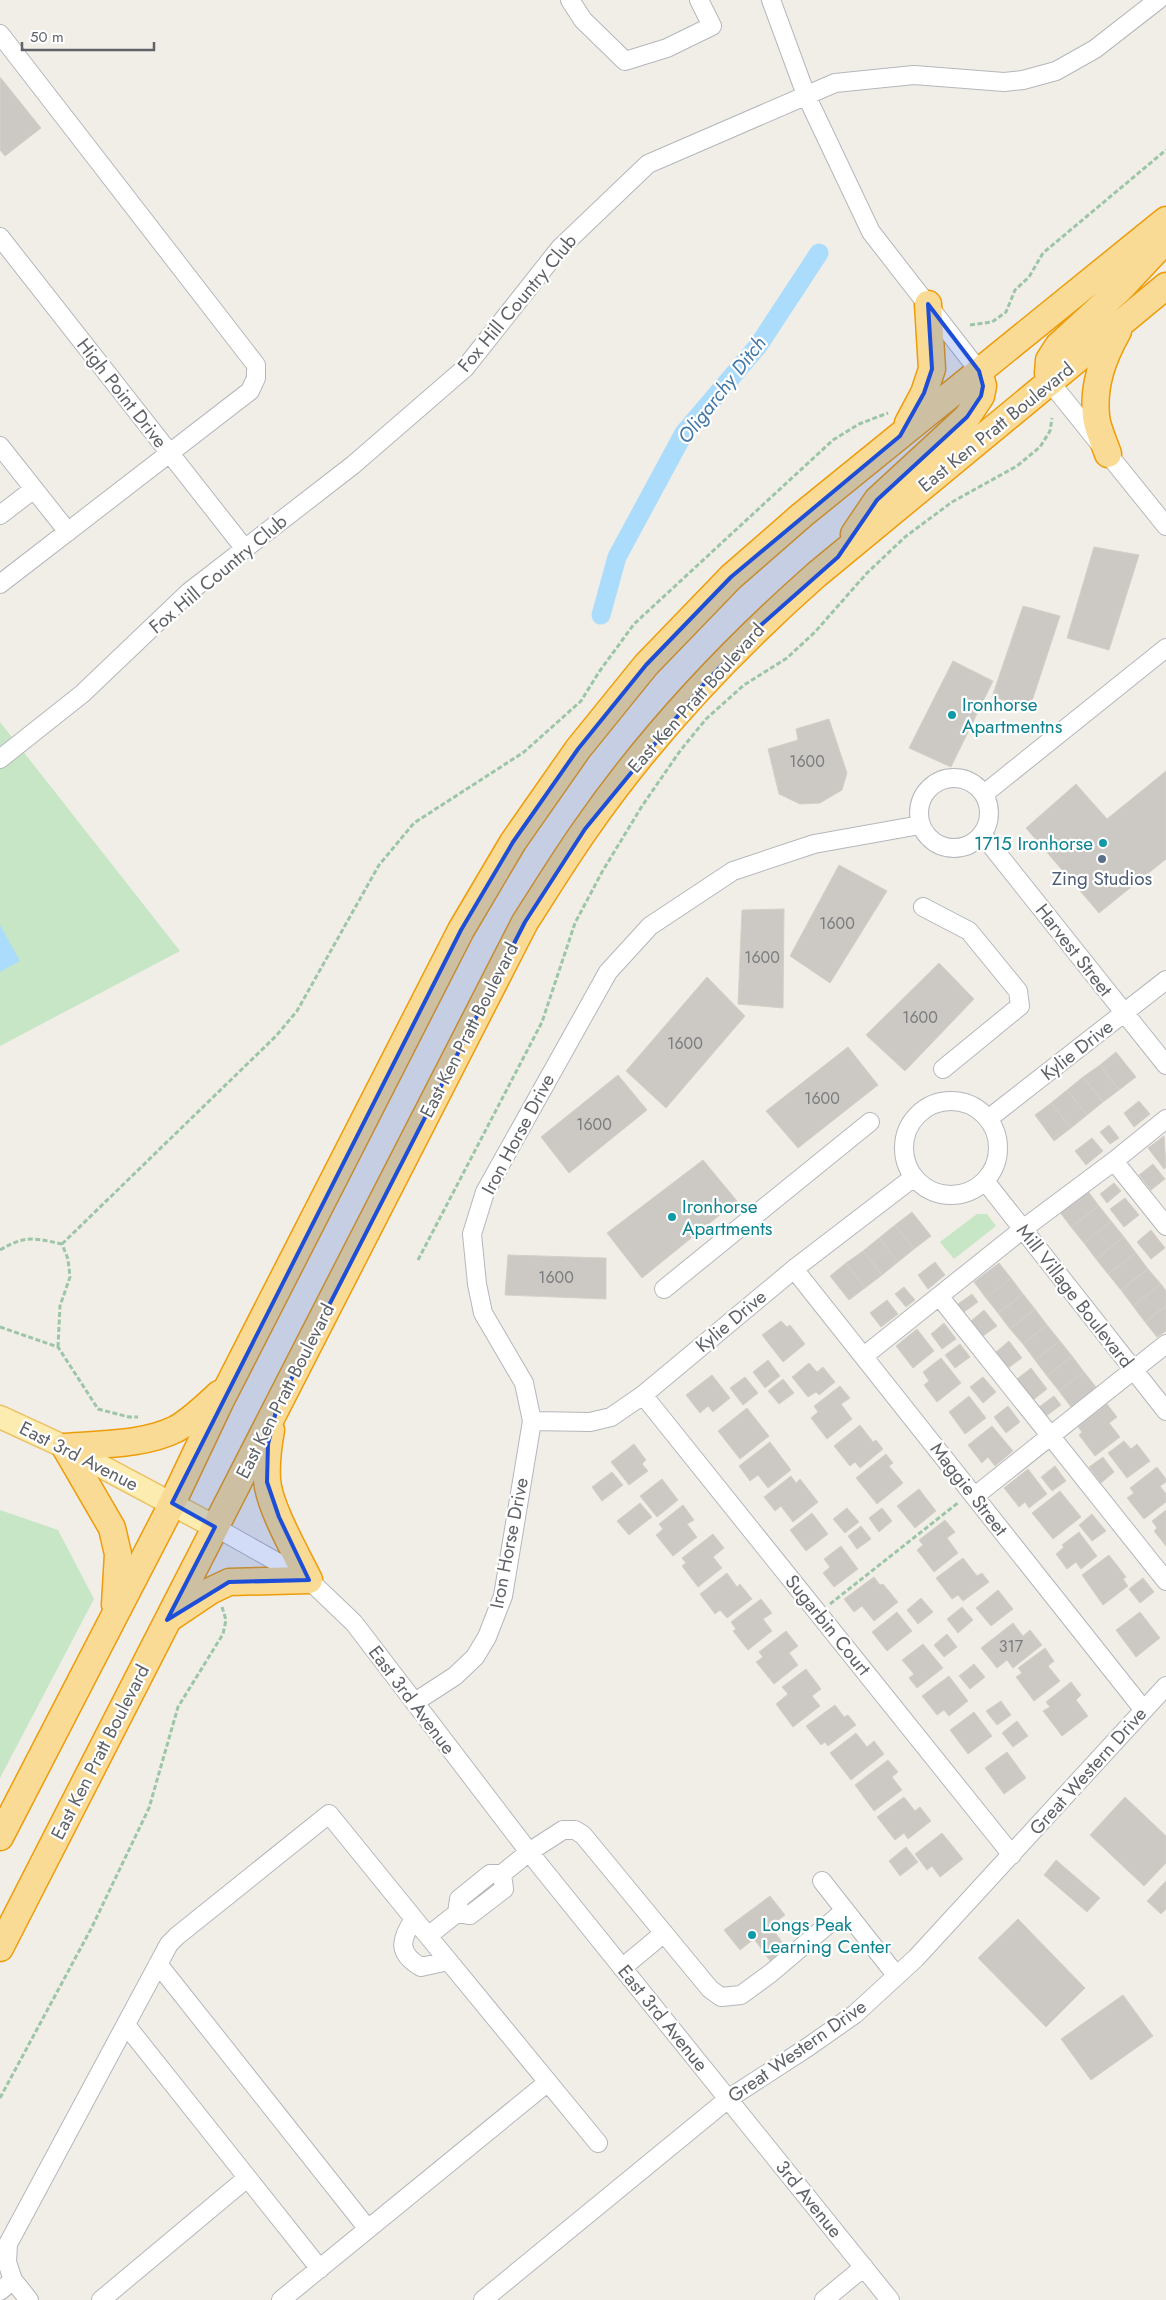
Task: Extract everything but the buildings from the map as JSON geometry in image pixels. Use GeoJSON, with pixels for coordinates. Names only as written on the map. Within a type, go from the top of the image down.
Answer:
{"type":"FeatureCollection","features":[{"type":"Feature","properties":{"kind":"highway"},"geometry":{"type":"LineString","coordinates":[[0,1836],[172,1503],[229,1384],[460,930],[513,842],[578,749],[646,665],[730,578],[802,515],[1166,220]]}},
{"type":"Feature","properties":{"kind":"highway"},"geometry":{"type":"LineString","coordinates":[[1050,382],[1048,373],[1049,360],[1058,346],[1119,290],[1166,240]]}},
{"type":"Feature","properties":{"kind":"highway","name":"East Ken Pratt Boulevard"},"geometry":{"type":"LineString","coordinates":[[0,1948],[525,922],[580,837],[646,751],[704,684],[760,625],[838,557],[1166,286]]}},
{"type":"Feature","properties":{"kind":"highway"},"geometry":{"type":"LineString","coordinates":[[900,436],[924,393],[932,368],[928,304]]}},
{"type":"Feature","properties":{"kind":"highway"},"geometry":{"type":"LineString","coordinates":[[1108,454],[1096,418],[1096,381],[1106,353],[1124,321]]}},
{"type":"Feature","properties":{"kind":"highway"},"geometry":{"type":"LineString","coordinates":[[838,557],[877,500],[968,417],[981,396],[984,386],[979,372]]}},
{"type":"Feature","properties":{"kind":"highway"},"geometry":{"type":"LineString","coordinates":[[114,1616],[118,1554],[112,1528],[66,1448],[155,1437],[177,1428],[198,1413],[229,1384]]}},
{"type":"Feature","properties":{"kind":"highway"},"geometry":{"type":"LineString","coordinates":[[167,1620],[210,1591],[229,1582],[309,1580],[279,1517],[267,1482],[268,1444],[277,1407]]}},
{"type":"Feature","properties":{"kind":"main road","name":"East 3rd Avenue"},"geometry":{"type":"LineString","coordinates":[[0,1417],[66,1448],[215,1527]]}},
{"type":"Feature","properties":{"kind":"street"},"geometry":{"type":"LineString","coordinates":[[570,0],[583,20],[625,61],[668,48],[712,26],[698,0]]}},
{"type":"Feature","properties":{"kind":"street"},"geometry":{"type":"LineString","coordinates":[[771,0],[806,95],[871,232],[979,372]]}},
{"type":"Feature","properties":{"kind":"street","name":"Fox Hill Country Club"},"geometry":{"type":"LineString","coordinates":[[0,759],[82,694],[189,592],[353,465],[465,368],[560,248],[648,164],[835,83],[914,74],[1004,82],[1041,76],[1082,58],[1158,0]]}},
{"type":"Feature","properties":{"kind":"street"},"geometry":{"type":"LineString","coordinates":[[0,34],[256,365],[256,378],[250,391],[0,584]]}},
{"type":"Feature","properties":{"kind":"street","name":"High Point Drive"},"geometry":{"type":"LineString","coordinates":[[0,237],[244,549]]}},
{"type":"Feature","properties":{"kind":"street"},"geometry":{"type":"LineString","coordinates":[[1050,382],[1166,526]]}},
{"type":"Feature","properties":{"kind":"street"},"geometry":{"type":"LineString","coordinates":[[0,446],[68,532]]}},
{"type":"Feature","properties":{"kind":"street"},"geometry":{"type":"LineString","coordinates":[[0,515],[34,489]]}},
{"type":"Feature","properties":{"kind":"street"},"geometry":{"type":"LineString","coordinates":[[984,794],[1166,648]]}},
{"type":"Feature","properties":{"kind":"street"},"geometry":{"type":"LineString","coordinates":[[943,778],[962,778],[979,787],[984,794],[988,802],[989,818],[982,834],[970,844],[953,848],[945,847],[930,839],[920,825],[919,806],[922,796],[928,788],[943,778]]}},
{"type":"Feature","properties":{"kind":"street","name":"Iron Horse Drive"},"geometry":{"type":"LineString","coordinates":[[415,1702],[455,1676],[475,1658],[487,1637],[503,1596],[532,1421],[524,1383],[483,1313],[477,1284],[472,1234],[485,1192],[608,972],[650,926],[733,871],[814,844],[920,825]]}},
{"type":"Feature","properties":{"kind":"street","name":"Harvest Street"},"geometry":{"type":"LineString","coordinates":[[982,834],[1166,1064]]}},
{"type":"Feature","properties":{"kind":"street"},"geometry":{"type":"LineString","coordinates":[[923,908],[969,931],[1018,991],[1020,999],[1020,1006],[943,1069]]}},
{"type":"Feature","properties":{"kind":"street","name":"Kylie Drive"},"geometry":{"type":"LineString","coordinates":[[988,1119],[1166,980]]}},
{"type":"Feature","properties":{"kind":"street"},"geometry":{"type":"LineString","coordinates":[[952,1101],[968,1104],[982,1112],[988,1119],[997,1138],[998,1154],[992,1170],[984,1181],[967,1192],[951,1195],[935,1192],[921,1185],[910,1172],[904,1154],[905,1138],[911,1123],[922,1111],[936,1103],[952,1101]]}},
{"type":"Feature","properties":{"kind":"street"},"geometry":{"type":"LineString","coordinates":[[864,1356],[1023,1229],[1114,1161],[1166,1119]]}},
{"type":"Feature","properties":{"kind":"street"},"geometry":{"type":"LineString","coordinates":[[664,1289],[870,1122]]}},
{"type":"Feature","properties":{"kind":"street"},"geometry":{"type":"LineString","coordinates":[[1114,1161],[1166,1226]]}},
{"type":"Feature","properties":{"kind":"street","name":"Kylie Drive"},"geometry":{"type":"LineString","coordinates":[[532,1421],[590,1422],[611,1417],[643,1395],[794,1269],[914,1177]]}},
{"type":"Feature","properties":{"kind":"street","name":"Mill Village Boulevard"},"geometry":{"type":"LineString","coordinates":[[984,1181],[1166,1411]]}},
{"type":"Feature","properties":{"kind":"street","name":"Maggie Street"},"geometry":{"type":"LineString","coordinates":[[794,1269],[1143,1709]]}},
{"type":"Feature","properties":{"kind":"street"},"geometry":{"type":"LineString","coordinates":[[939,1296],[1166,1581]]}},
{"type":"Feature","properties":{"kind":"street"},"geometry":{"type":"LineString","coordinates":[[973,1494],[1166,1344]]}},
{"type":"Feature","properties":{"kind":"street","name":"Sugarbin Court"},"geometry":{"type":"LineString","coordinates":[[643,1395],[1012,1855]]}},
{"type":"Feature","properties":{"kind":"street","name":"East 3rd Avenue"},"geometry":{"type":"LineString","coordinates":[[215,1527],[309,1580],[354,1623],[529,1852],[728,2099]]}},
{"type":"Feature","properties":{"kind":"street","name":"Great Western Drive"},"geometry":{"type":"LineString","coordinates":[[483,2300],[728,2099],[855,2014],[916,1958],[1166,1686]]}},
{"type":"Feature","properties":{"kind":"street"},"geometry":{"type":"LineString","coordinates":[[29,2300],[7,2286],[8,2244],[169,1944],[329,1814],[598,2143]]}},
{"type":"Feature","properties":{"kind":"street"},"geometry":{"type":"LineString","coordinates":[[428,1936],[457,1913],[459,1899],[490,1874],[502,1874],[529,1852],[563,1830],[574,1830],[583,1835],[710,1990],[721,1997],[741,1995],[844,1911]]}},
{"type":"Feature","properties":{"kind":"street"},"geometry":{"type":"LineString","coordinates":[[822,1881],[896,1975]]}},
{"type":"Feature","properties":{"kind":"street"},"geometry":{"type":"LineString","coordinates":[[414,1920],[406,1931],[402,1942],[403,1950],[413,1962],[421,1967],[448,1961]]}},
{"type":"Feature","properties":{"kind":"street"},"geometry":{"type":"LineString","coordinates":[[622,1968],[664,1933]]}},
{"type":"Feature","properties":{"kind":"street"},"geometry":{"type":"LineString","coordinates":[[158,1964],[368,2229]]}},
{"type":"Feature","properties":{"kind":"street"},"geometry":{"type":"LineString","coordinates":[[126,2025],[320,2268]]}},
{"type":"Feature","properties":{"kind":"street"},"geometry":{"type":"LineString","coordinates":[[281,2300],[548,2082]]}},
{"type":"Feature","properties":{"kind":"street","name":"3rd Avenue"},"geometry":{"type":"LineString","coordinates":[[728,2099],[890,2300]]}},
{"type":"Feature","properties":{"kind":"street"},"geometry":{"type":"LineString","coordinates":[[101,2300],[247,2178]]}},
{"type":"Feature","properties":{"kind":"street"},"geometry":{"type":"LineString","coordinates":[[824,2300],[864,2267]]}},
{"type":"Feature","properties":{"kind":"path"},"geometry":{"type":"LineString","coordinates":[[970,325],[992,322],[1006,312],[1015,290],[1029,277],[1043,254],[1166,150]]}},
{"type":"Feature","properties":{"kind":"path"},"geometry":{"type":"LineString","coordinates":[[62,1244],[276,1036],[297,1011],[379,865],[414,823],[524,752],[581,701],[599,672],[641,617],[833,440],[859,424],[889,413],[895,406]]}},
{"type":"Feature","properties":{"kind":"path"},"geometry":{"type":"LineString","coordinates":[[418,1260],[542,1022],[575,924],[602,872],[642,806],[680,751],[706,718],[744,685],[787,658],[815,632],[867,573],[905,537],[952,502],[1017,466],[1040,447],[1050,431],[1052,418]]}},
{"type":"Feature","properties":{"kind":"path"},"geometry":{"type":"LineString","coordinates":[[0,1250],[15,1241],[31,1237],[62,1244]]}},
{"type":"Feature","properties":{"kind":"path"},"geometry":{"type":"LineString","coordinates":[[62,1244],[68,1259],[70,1277],[60,1306],[58,1347],[98,1408],[129,1418],[146,1416]]}},
{"type":"Feature","properties":{"kind":"path"},"geometry":{"type":"LineString","coordinates":[[0,1327],[58,1347]]}},
{"type":"Feature","properties":{"kind":"path"},"geometry":{"type":"LineString","coordinates":[[818,1613],[973,1494]]}},
{"type":"Feature","properties":{"kind":"path"},"geometry":{"type":"LineString","coordinates":[[0,2098],[92,1927],[149,1808],[178,1707],[223,1634],[226,1620],[220,1599]]}},
{"type":"Feature","properties":{"kind":"highlighted area"},"geometry":{"type":"Polygon","coordinates":[[[928,304],[979,371],[983,386],[981,396],[967,417],[877,500],[838,557],[761,625],[704,684],[585,829],[525,922],[463,1041],[277,1407],[268,1444],[267,1482],[279,1517],[309,1580],[229,1582],[167,1620],[215,1527],[172,1503],[461,930],[513,842],[578,749],[646,665],[731,577],[900,436],[924,393],[932,369],[928,304]]]}},
{"type":"Feature","properties":{"kind":"green space"},"geometry":{"type":"Polygon","coordinates":[[[0,722],[180,951],[0,1046],[0,722]]]}},
{"type":"Feature","properties":{"kind":"green space"},"geometry":{"type":"Polygon","coordinates":[[[977,1214],[987,1214],[996,1226],[954,1259],[940,1242],[977,1214]]]}},
{"type":"Feature","properties":{"kind":"green space"},"geometry":{"type":"Polygon","coordinates":[[[0,1510],[58,1530],[94,1599],[0,1778],[0,1510]]]}},
{"type":"Feature","properties":{"kind":"water"},"geometry":{"type":"Polygon","coordinates":[[[0,925],[20,961],[0,972],[0,925]]]}},
{"type":"Feature","properties":{"kind":"waterway","name":"Oligarchy Ditch"},"geometry":{"type":"LineString","coordinates":[[601,615],[617,557],[684,433],[758,346],[819,253]]}},
{"type":"Feature","properties":{"kind":"place","name":"Ironhorse Apartmentns"},"geometry":{"type":"Point","coordinates":[952,715]}},
{"type":"Feature","properties":{"kind":"place","name":"1715 Ironhorse"},"geometry":{"type":"Point","coordinates":[1103,843]}},
{"type":"Feature","properties":{"kind":"place","name":"Zing Studios"},"geometry":{"type":"Point","coordinates":[1102,859]}},
{"type":"Feature","properties":{"kind":"place","name":"Ironhorse Apartments"},"geometry":{"type":"Point","coordinates":[672,1217]}},
{"type":"Feature","properties":{"kind":"place","name":"Longs Peak Learning Center"},"geometry":{"type":"Point","coordinates":[752,1935]}}]}
